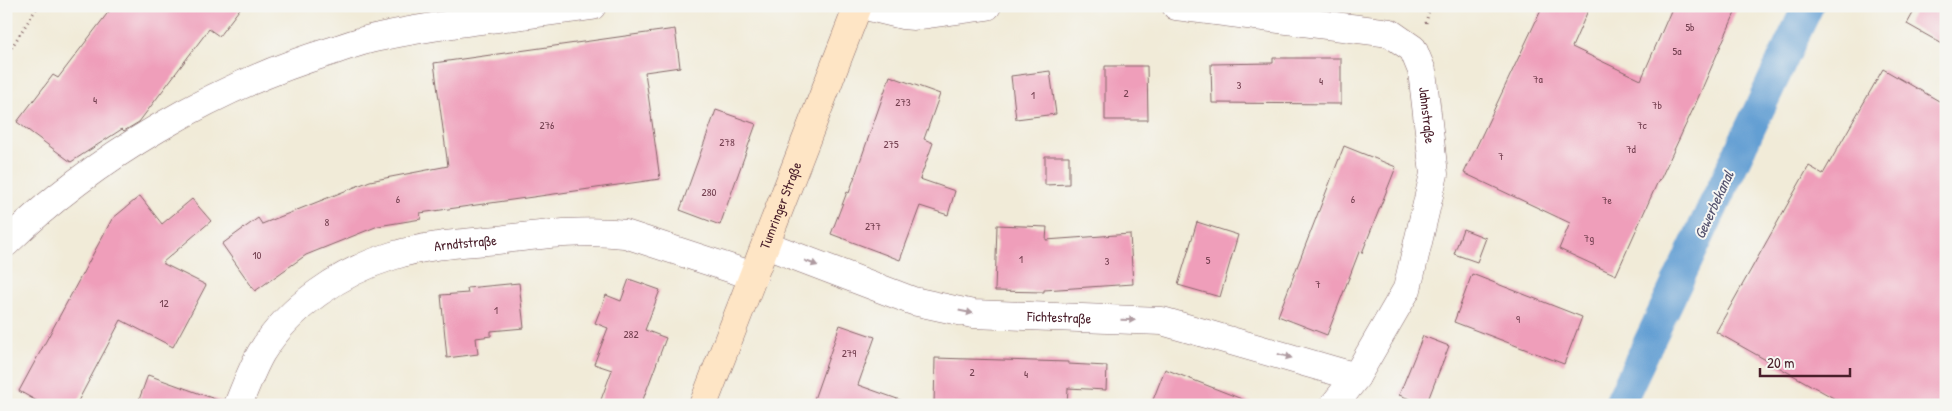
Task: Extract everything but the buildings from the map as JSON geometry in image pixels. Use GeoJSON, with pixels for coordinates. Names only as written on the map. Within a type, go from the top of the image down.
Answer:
{"type":"FeatureCollection","features":[{"type":"Feature","properties":{"kind":"main road","name":"Tumringer Straße"},"geometry":{"type":"LineString","coordinates":[[703,405],[858,6]]}},
{"type":"Feature","properties":{"kind":"street"},"geometry":{"type":"LineString","coordinates":[[6,243],[47,205],[120,152],[215,98],[289,64],[377,37],[592,6]]}},
{"type":"Feature","properties":{"kind":"street"},"geometry":{"type":"LineString","coordinates":[[865,6],[914,16],[987,6]]}},
{"type":"Feature","properties":{"kind":"street","name":"Jahnstraße"},"geometry":{"type":"LineString","coordinates":[[1176,6],[1390,34],[1414,49],[1422,71],[1434,174],[1407,289],[1356,377],[1334,405]]}},
{"type":"Feature","properties":{"kind":"street","name":"Arndtstraße"},"geometry":{"type":"LineString","coordinates":[[238,405],[260,354],[285,322],[321,291],[369,264],[393,255],[444,246],[510,238],[587,232],[612,233],[625,234],[754,276]]}},
{"type":"Feature","properties":{"kind":"street","name":"Fichtestraße"},"geometry":{"type":"LineString","coordinates":[[766,246],[912,301],[973,314],[1162,321],[1356,377]]}},
{"type":"Feature","properties":{"kind":"path"},"geometry":{"type":"LineString","coordinates":[[6,56],[38,6]]}},
{"type":"Feature","properties":{"kind":"waterway","name":"Gewerbekanal"},"geometry":{"type":"LineString","coordinates":[[1619,405],[1808,6]]}}]}
